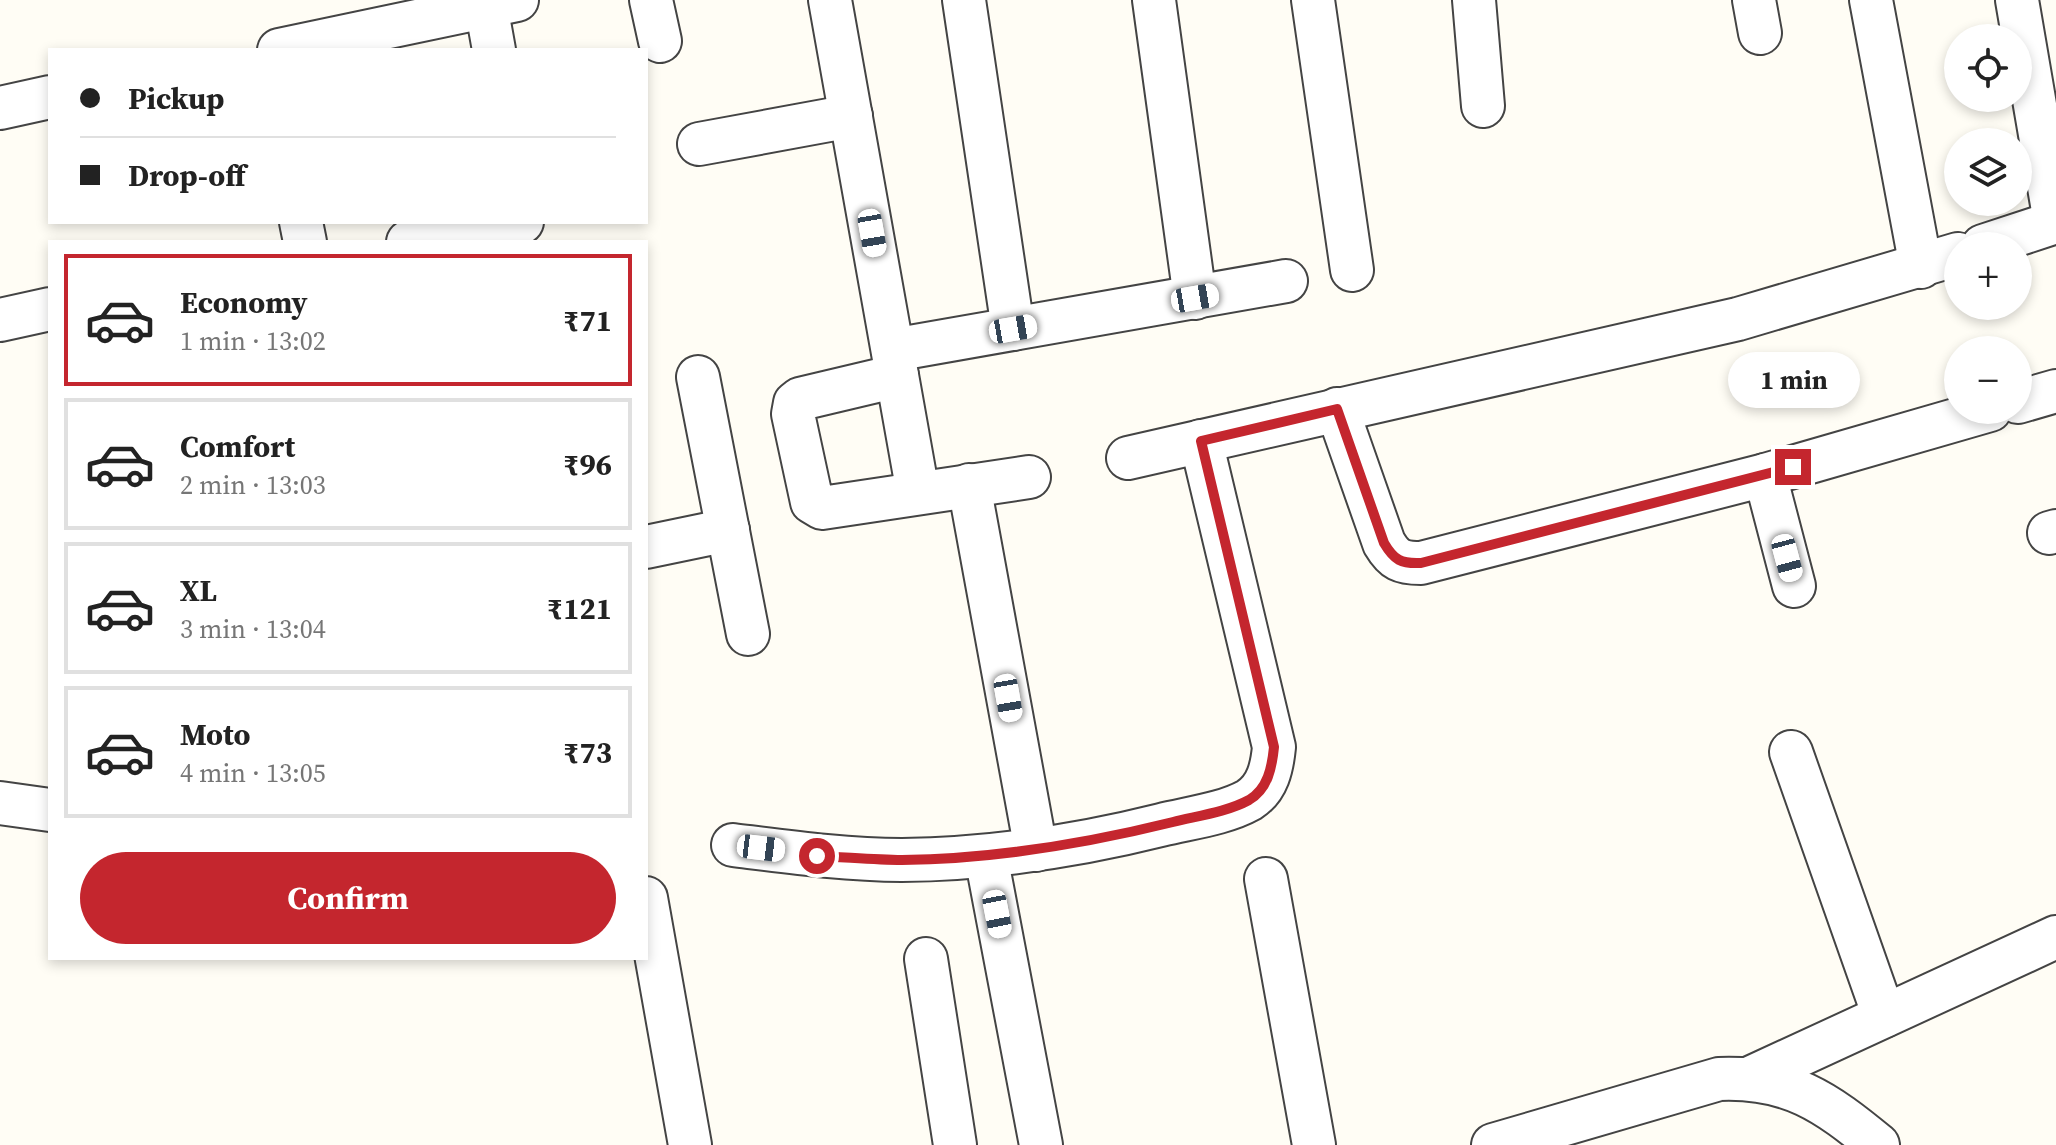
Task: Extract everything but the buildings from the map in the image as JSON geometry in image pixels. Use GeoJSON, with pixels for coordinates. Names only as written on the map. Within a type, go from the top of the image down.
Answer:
{"type":"FeatureCollection","features":[{"type":"Feature","properties":{"kind":"street"},"geometry":{"type":"LineString","coordinates":[[651,0],[660,41]]}},
{"type":"Feature","properties":{"kind":"street"},"geometry":{"type":"LineString","coordinates":[[830,0],[918,493]]}},
{"type":"Feature","properties":{"kind":"street"},"geometry":{"type":"LineString","coordinates":[[964,0],[1013,329]]}},
{"type":"Feature","properties":{"kind":"street"},"geometry":{"type":"LineString","coordinates":[[1154,0],[1195,298]]}},
{"type":"Feature","properties":{"kind":"street"},"geometry":{"type":"LineString","coordinates":[[1313,0],[1352,270]]}},
{"type":"Feature","properties":{"kind":"street"},"geometry":{"type":"LineString","coordinates":[[1474,0],[1483,106]]}},
{"type":"Feature","properties":{"kind":"street"},"geometry":{"type":"LineString","coordinates":[[1128,458],[1738,319],[1940,260],[1871,0]]}},
{"type":"Feature","properties":{"kind":"street"},"geometry":{"type":"LineString","coordinates":[[2017,0],[2056,222],[2026,232]]}},
{"type":"Feature","properties":{"kind":"street"},"geometry":{"type":"LineString","coordinates":[[288,48],[496,2],[494,48]]}},
{"type":"Feature","properties":{"kind":"street"},"geometry":{"type":"LineString","coordinates":[[0,108],[48,97]]}},
{"type":"Feature","properties":{"kind":"street"},"geometry":{"type":"LineString","coordinates":[[699,144],[851,116]]}},
{"type":"Feature","properties":{"kind":"street"},"geometry":{"type":"LineString","coordinates":[[420,240],[512,224]]}},
{"type":"Feature","properties":{"kind":"street"},"geometry":{"type":"LineString","coordinates":[[1029,477],[822,508],[812,502],[793,414],[795,403],[895,363],[1013,329],[1286,281]]}},
{"type":"Feature","properties":{"kind":"street"},"geometry":{"type":"LineString","coordinates":[[0,320],[48,309]]}},
{"type":"Feature","properties":{"kind":"street"},"geometry":{"type":"LineString","coordinates":[[698,377],[748,634]]}},
{"type":"Feature","properties":{"kind":"street"},"geometry":{"type":"LineString","coordinates":[[2032,398],[2056,391]]}},
{"type":"Feature","properties":{"kind":"street"},"geometry":{"type":"LineString","coordinates":[[1337,409],[1384,543],[1393,557],[1404,563],[1421,563],[1765,475],[1944,423]]}},
{"type":"Feature","properties":{"kind":"street"},"geometry":{"type":"LineString","coordinates":[[733,845],[817,856],[873,859],[986,856],[1127,834],[1221,810],[1250,799],[1265,784],[1272,768],[1274,747],[1201,441]]}},
{"type":"Feature","properties":{"kind":"street"},"geometry":{"type":"LineString","coordinates":[[1765,475],[1794,586]]}},
{"type":"Feature","properties":{"kind":"street"},"geometry":{"type":"LineString","coordinates":[[969,485],[1036,850]]}},
{"type":"Feature","properties":{"kind":"street"},"geometry":{"type":"LineString","coordinates":[[648,547],[728,530]]}},
{"type":"Feature","properties":{"kind":"street"},"geometry":{"type":"LineString","coordinates":[[1791,752],[1884,1016]]}},
{"type":"Feature","properties":{"kind":"street"},"geometry":{"type":"LineString","coordinates":[[1,795],[48,809]]}},
{"type":"Feature","properties":{"kind":"street"},"geometry":{"type":"LineString","coordinates":[[986,856],[1041,1145]]}},
{"type":"Feature","properties":{"kind":"street"},"geometry":{"type":"LineString","coordinates":[[1266,879],[1314,1145]]}},
{"type":"Feature","properties":{"kind":"street"},"geometry":{"type":"LineString","coordinates":[[648,909],[690,1145]]}},
{"type":"Feature","properties":{"kind":"street"},"geometry":{"type":"LineString","coordinates":[[1750,1078],[2056,937]]}},
{"type":"Feature","properties":{"kind":"street"},"geometry":{"type":"LineString","coordinates":[[926,959],[955,1145]]}},
{"type":"Feature","properties":{"kind":"street"},"geometry":{"type":"LineString","coordinates":[[1493,1145],[1719,1079],[1750,1078],[1790,1087],[1836,1112],[1878,1145]]}},
{"type":"Feature","properties":{"kind":"route"},"geometry":{"type":"LineString","coordinates":[[817,856],[902,860],[1036,850],[1127,834],[1221,810],[1250,799],[1265,784],[1272,768],[1274,747],[1201,441],[1337,409],[1384,543],[1393,557],[1404,563],[1421,563],[1793,467]]}}]}
